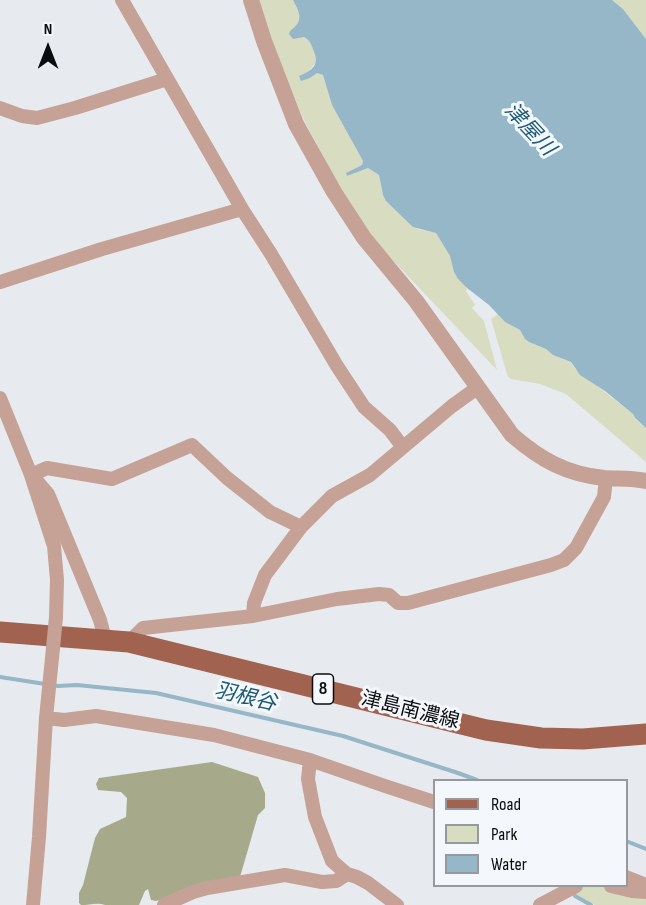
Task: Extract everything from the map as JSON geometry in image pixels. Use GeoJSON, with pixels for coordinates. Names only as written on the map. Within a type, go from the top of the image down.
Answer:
{"type":"FeatureCollection","features":[{"type":"Feature","properties":{"kind":"main road","name":"津島南濃線"},"geometry":{"type":"LineString","coordinates":[[0,632],[129,642],[486,730],[541,738],[583,739],[646,734]]}},
{"type":"Feature","properties":{"kind":"street"},"geometry":{"type":"LineString","coordinates":[[122,0],[242,210],[271,254],[337,366],[364,406],[390,430],[402,446]]}},
{"type":"Feature","properties":{"kind":"street"},"geometry":{"type":"LineString","coordinates":[[251,0],[296,124],[334,192],[364,238],[416,301],[512,435],[532,453],[562,469],[585,475],[646,481]]}},
{"type":"Feature","properties":{"kind":"street"},"geometry":{"type":"LineString","coordinates":[[0,108],[22,116],[37,118],[167,79]]}},
{"type":"Feature","properties":{"kind":"street"},"geometry":{"type":"LineString","coordinates":[[0,282],[102,249],[242,210]]}},
{"type":"Feature","properties":{"kind":"street"},"geometry":{"type":"LineString","coordinates":[[253,616],[254,603],[265,575],[301,527],[332,496],[370,475],[402,446],[477,388]]}},
{"type":"Feature","properties":{"kind":"street"},"geometry":{"type":"LineString","coordinates":[[0,398],[31,475],[54,546],[57,580],[33,905]]}},
{"type":"Feature","properties":{"kind":"street"},"geometry":{"type":"LineString","coordinates":[[31,475],[47,468],[112,479],[192,445],[227,478],[270,512],[301,527]]}},
{"type":"Feature","properties":{"kind":"street"},"geometry":{"type":"LineString","coordinates":[[31,475],[48,494],[100,621],[105,639]]}},
{"type":"Feature","properties":{"kind":"street"},"geometry":{"type":"LineString","coordinates":[[129,642],[143,628],[253,616],[337,599],[379,594],[389,595],[398,603],[408,603],[551,565],[564,560],[576,548],[604,497],[606,478]]}},
{"type":"Feature","properties":{"kind":"street"},"geometry":{"type":"LineString","coordinates":[[46,712],[64,720],[96,716],[214,735],[310,760],[433,801]]}},
{"type":"Feature","properties":{"kind":"street"},"geometry":{"type":"LineString","coordinates":[[310,760],[308,779],[315,817],[332,861],[347,874],[368,883],[397,905]]}},
{"type":"Feature","properties":{"kind":"street"},"geometry":{"type":"LineString","coordinates":[[164,905],[207,888],[285,875],[322,882],[336,881],[347,874]]}},
{"type":"Feature","properties":{"kind":"street"},"geometry":{"type":"LineString","coordinates":[[628,877],[646,885]]}},
{"type":"Feature","properties":{"kind":"street"},"geometry":{"type":"LineString","coordinates":[[618,887],[646,892]]}},
{"type":"Feature","properties":{"kind":"street"},"geometry":{"type":"LineString","coordinates":[[540,905],[571,888],[571,905]]}},
{"type":"Feature","properties":{"kind":"green space"},"geometry":{"type":"Polygon","coordinates":[[[258,0],[293,0],[299,15],[293,30],[310,42],[317,61],[308,72],[300,76],[310,78],[317,73],[323,75],[332,105],[363,161],[362,165],[346,173],[347,176],[368,168],[379,175],[383,195],[418,229],[436,233],[450,256],[454,272],[467,288],[466,291],[475,305],[472,308],[484,321],[497,370],[370,236],[341,190],[303,118],[270,40],[258,0]]]}},
{"type":"Feature","properties":{"kind":"green space"},"geometry":{"type":"Polygon","coordinates":[[[612,0],[646,0],[646,39],[623,9],[612,0]]]}},
{"type":"Feature","properties":{"kind":"green space"},"geometry":{"type":"Polygon","coordinates":[[[498,314],[505,322],[520,330],[529,342],[571,362],[574,368],[633,414],[635,419],[646,428],[646,462],[566,394],[540,384],[508,377],[491,319],[498,314]]]}},
{"type":"Feature","properties":{"kind":"green space"},"geometry":{"type":"Polygon","coordinates":[[[212,762],[258,777],[265,793],[265,808],[258,815],[240,877],[156,901],[151,900],[148,889],[139,905],[81,905],[79,893],[95,838],[100,829],[126,817],[127,798],[121,792],[98,790],[96,784],[99,778],[212,762]]]}},
{"type":"Feature","properties":{"kind":"green space"},"geometry":{"type":"Polygon","coordinates":[[[583,887],[604,887],[638,897],[646,897],[646,905],[595,905],[575,894],[574,891],[583,887]]]}},
{"type":"Feature","properties":{"kind":"water","name":"津屋川"},"geometry":{"type":"Polygon","coordinates":[[[293,0],[612,0],[623,9],[646,39],[646,428],[605,391],[580,375],[571,362],[529,342],[520,330],[505,322],[489,305],[467,288],[454,272],[450,256],[436,233],[413,227],[386,201],[379,175],[368,168],[347,176],[346,173],[362,165],[363,161],[332,105],[323,75],[317,73],[301,81],[299,76],[312,69],[316,59],[307,39],[304,37],[293,39],[289,34],[299,20],[293,0]]]}},
{"type":"Feature","properties":{"kind":"waterway","name":"羽根谷"},"geometry":{"type":"LineString","coordinates":[[0,677],[58,686],[77,685],[156,693],[343,736],[474,779]]}},
{"type":"Feature","properties":{"kind":"waterway","name":"羽根谷"},"geometry":{"type":"LineString","coordinates":[[628,842],[646,849]]}},
{"type":"Feature","properties":{"kind":"waterway"},"geometry":{"type":"LineString","coordinates":[[575,896],[591,905]]}}]}
